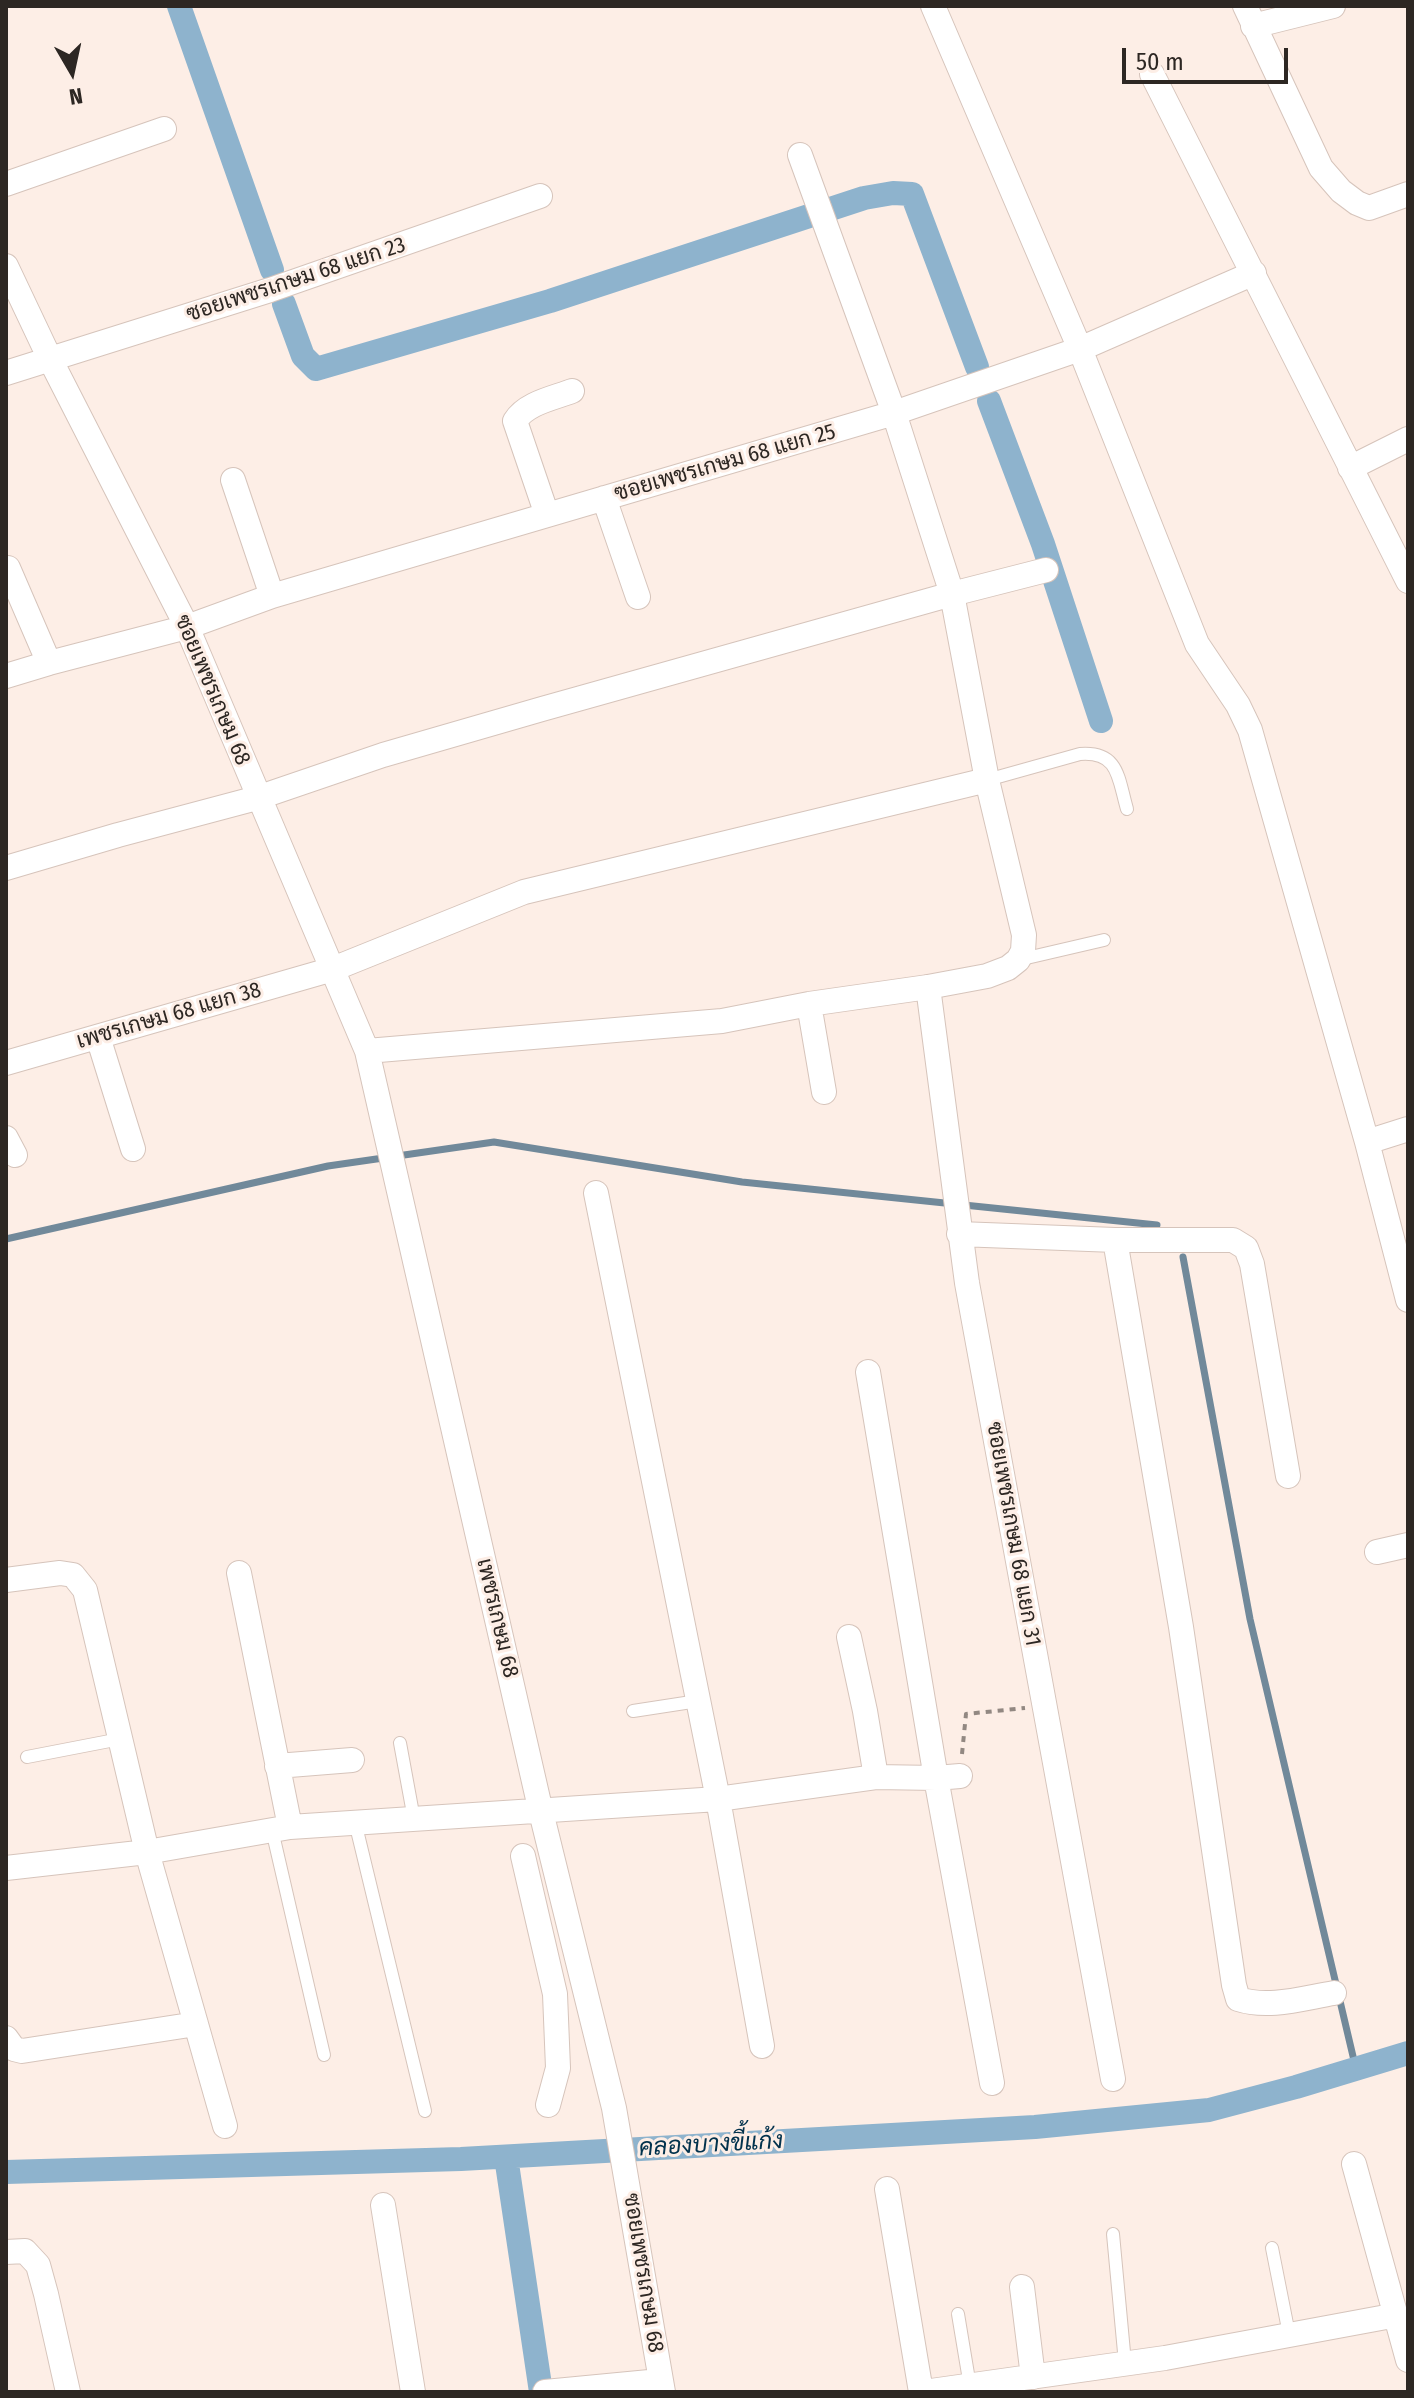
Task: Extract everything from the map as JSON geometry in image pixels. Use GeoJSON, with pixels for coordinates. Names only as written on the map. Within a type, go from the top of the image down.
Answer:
{"type":"FeatureCollection","features":[{"type":"Feature","properties":{"kind":"street"},"geometry":{"type":"LineString","coordinates":[[933,6],[1080,349],[1197,644],[1238,705],[1250,730],[1367,1142],[1408,1300]]}},
{"type":"Feature","properties":{"kind":"street"},"geometry":{"type":"LineString","coordinates":[[1333,6],[1249,16],[1321,168],[1341,191],[1369,208],[1408,194]]}},
{"type":"Feature","properties":{"kind":"street"},"geometry":{"type":"LineString","coordinates":[[1152,74],[1408,581]]}},
{"type":"Feature","properties":{"kind":"street"},"geometry":{"type":"LineString","coordinates":[[6,184],[164,129]]}},
{"type":"Feature","properties":{"kind":"street"},"geometry":{"type":"LineString","coordinates":[[367,1051],[722,1021],[987,976],[1008,968],[1023,951],[1024,935],[987,780],[952,594],[894,413],[800,155]]}},
{"type":"Feature","properties":{"kind":"street","name":"ซอยเพชรเกษม 68 แยก 23"},"geometry":{"type":"LineString","coordinates":[[6,373],[270,290],[540,196]]}},
{"type":"Feature","properties":{"kind":"street","name":"ซอยเพชรเกษม 68"},"geometry":{"type":"LineString","coordinates":[[6,266],[187,627],[367,1051],[383,1128]]}},
{"type":"Feature","properties":{"kind":"street","name":"ซอยเพชรเกษม 68 แยก 25"},"geometry":{"type":"LineString","coordinates":[[6,676],[187,627],[272,596],[894,413],[1080,349],[1254,273]]}},
{"type":"Feature","properties":{"kind":"street"},"geometry":{"type":"LineString","coordinates":[[547,515],[515,421],[518,415],[533,405],[572,391]]}},
{"type":"Feature","properties":{"kind":"street"},"geometry":{"type":"LineString","coordinates":[[1350,468],[1408,439]]}},
{"type":"Feature","properties":{"kind":"street"},"geometry":{"type":"LineString","coordinates":[[233,480],[272,596]]}},
{"type":"Feature","properties":{"kind":"street"},"geometry":{"type":"LineString","coordinates":[[604,498],[638,597]]}},
{"type":"Feature","properties":{"kind":"street"},"geometry":{"type":"LineString","coordinates":[[8,568],[49,663]]}},
{"type":"Feature","properties":{"kind":"street"},"geometry":{"type":"LineString","coordinates":[[6,868],[257,798],[383,755],[1046,570]]}},
{"type":"Feature","properties":{"kind":"street","name":"เพชรเกษม 68 แยก 38"},"geometry":{"type":"LineString","coordinates":[[6,1063],[333,969],[524,892],[987,780]]}},
{"type":"Feature","properties":{"kind":"street","name":"ซอยเพชรเกษม 68 แยก 31"},"geometry":{"type":"LineString","coordinates":[[928,987],[959,1234],[1113,2079]]}},
{"type":"Feature","properties":{"kind":"street"},"geometry":{"type":"LineString","coordinates":[[809,1004],[824,1092]]}},
{"type":"Feature","properties":{"kind":"street"},"geometry":{"type":"LineString","coordinates":[[98,1037],[133,1149]]}},
{"type":"Feature","properties":{"kind":"street","name":"เพชรเกษม 68"},"geometry":{"type":"LineString","coordinates":[[383,1128],[541,1812],[614,2108]]}},
{"type":"Feature","properties":{"kind":"street"},"geometry":{"type":"LineString","coordinates":[[1367,1142],[1408,1129]]}},
{"type":"Feature","properties":{"kind":"street"},"geometry":{"type":"LineString","coordinates":[[596,1193],[718,1799],[762,2046]]}},
{"type":"Feature","properties":{"kind":"street"},"geometry":{"type":"LineString","coordinates":[[959,1234],[1115,1240],[1233,1240],[1246,1248],[1252,1264],[1288,1476]]}},
{"type":"Feature","properties":{"kind":"street"},"geometry":{"type":"LineString","coordinates":[[1115,1240],[1181,1627],[1238,1999],[1253,2004],[1272,2004],[1334,1993]]}},
{"type":"Feature","properties":{"kind":"street"},"geometry":{"type":"LineString","coordinates":[[868,1372],[948,1777],[992,2083]]}},
{"type":"Feature","properties":{"kind":"street"},"geometry":{"type":"LineString","coordinates":[[1377,1552],[1408,1545]]}},
{"type":"Feature","properties":{"kind":"street"},"geometry":{"type":"LineString","coordinates":[[6,1580],[60,1573],[73,1575],[87,1598],[147,1852],[225,2126]]}},
{"type":"Feature","properties":{"kind":"street"},"geometry":{"type":"LineString","coordinates":[[239,1573],[277,1766],[281,1828]]}},
{"type":"Feature","properties":{"kind":"street"},"geometry":{"type":"LineString","coordinates":[[849,1637],[876,1777]]}},
{"type":"Feature","properties":{"kind":"street"},"geometry":{"type":"LineString","coordinates":[[277,1766],[352,1760]]}},
{"type":"Feature","properties":{"kind":"street"},"geometry":{"type":"LineString","coordinates":[[6,1868],[147,1852],[281,1828],[718,1799],[876,1777],[948,1777]]}},
{"type":"Feature","properties":{"kind":"street"},"geometry":{"type":"LineString","coordinates":[[523,1856],[555,1994],[558,2068],[548,2105]]}},
{"type":"Feature","properties":{"kind":"street"},"geometry":{"type":"LineString","coordinates":[[555,1994],[585,1991]]}},
{"type":"Feature","properties":{"kind":"street"},"geometry":{"type":"LineString","coordinates":[[6,2038],[14,2049],[22,2051],[196,2024]]}},
{"type":"Feature","properties":{"kind":"street","name":"ซอยเพชรเกษม 68"},"geometry":{"type":"LineString","coordinates":[[614,2108],[662,2386]]}},
{"type":"Feature","properties":{"kind":"street"},"geometry":{"type":"LineString","coordinates":[[1354,2164],[1395,2299],[1408,2360]]}},
{"type":"Feature","properties":{"kind":"street"},"geometry":{"type":"LineString","coordinates":[[887,2189],[933,2391],[1165,2358],[1289,2334],[1395,2299]]}},
{"type":"Feature","properties":{"kind":"street"},"geometry":{"type":"LineString","coordinates":[[383,2205],[413,2392]]}},
{"type":"Feature","properties":{"kind":"street"},"geometry":{"type":"LineString","coordinates":[[6,2252],[25,2251],[38,2265],[68,2392]]}},
{"type":"Feature","properties":{"kind":"street"},"geometry":{"type":"LineString","coordinates":[[1022,2287],[1033,2377]]}},
{"type":"Feature","properties":{"kind":"street"},"geometry":{"type":"LineString","coordinates":[[551,2391],[662,2386]]}},
{"type":"Feature","properties":{"kind":"lane"},"geometry":{"type":"LineString","coordinates":[[987,780],[1080,754],[1096,753],[1105,756],[1115,770],[1127,809]]}},
{"type":"Feature","properties":{"kind":"lane"},"geometry":{"type":"LineString","coordinates":[[1018,960],[1104,940]]}},
{"type":"Feature","properties":{"kind":"lane"},"geometry":{"type":"LineString","coordinates":[[633,1711],[698,1701]]}},
{"type":"Feature","properties":{"kind":"lane"},"geometry":{"type":"LineString","coordinates":[[27,1757],[120,1739]]}},
{"type":"Feature","properties":{"kind":"lane"},"geometry":{"type":"LineString","coordinates":[[400,1743],[414,1819]]}},
{"type":"Feature","properties":{"kind":"lane"},"geometry":{"type":"LineString","coordinates":[[355,1822],[425,2111]]}},
{"type":"Feature","properties":{"kind":"lane"},"geometry":{"type":"LineString","coordinates":[[281,1828],[324,2055]]}},
{"type":"Feature","properties":{"kind":"lane"},"geometry":{"type":"LineString","coordinates":[[1113,2234],[1125,2363]]}},
{"type":"Feature","properties":{"kind":"lane"},"geometry":{"type":"LineString","coordinates":[[1272,2248],[1289,2334]]}},
{"type":"Feature","properties":{"kind":"lane"},"geometry":{"type":"LineString","coordinates":[[958,2314],[970,2386]]}},
{"type":"Feature","properties":{"kind":"path"},"geometry":{"type":"LineString","coordinates":[[948,1777],[966,1714],[1043,1706]]}},
{"type":"Feature","properties":{"kind":"waterway"},"geometry":{"type":"LineString","coordinates":[[179,6],[272,270]]}},
{"type":"Feature","properties":{"kind":"waterway"},"geometry":{"type":"LineString","coordinates":[[284,304],[303,356],[316,369],[550,301],[864,198],[893,193],[912,194],[977,367]]}},
{"type":"Feature","properties":{"kind":"waterway"},"geometry":{"type":"LineString","coordinates":[[989,401],[1043,544],[1101,721]]}},
{"type":"Feature","properties":{"kind":"waterway"},"geometry":{"type":"LineString","coordinates":[[6,1239],[328,1166],[494,1142],[742,1182],[1157,1225]]}},
{"type":"Feature","properties":{"kind":"waterway"},"geometry":{"type":"LineString","coordinates":[[1183,1257],[1250,1619],[1356,2069]]}},
{"type":"Feature","properties":{"kind":"waterway","name":"คลองบางขี้แก้ง"},"geometry":{"type":"LineString","coordinates":[[6,2172],[461,2159],[1035,2127],[1209,2110],[1408,2053]]}},
{"type":"Feature","properties":{"kind":"waterway"},"geometry":{"type":"LineString","coordinates":[[506,2157],[541,2392]]}}]}
